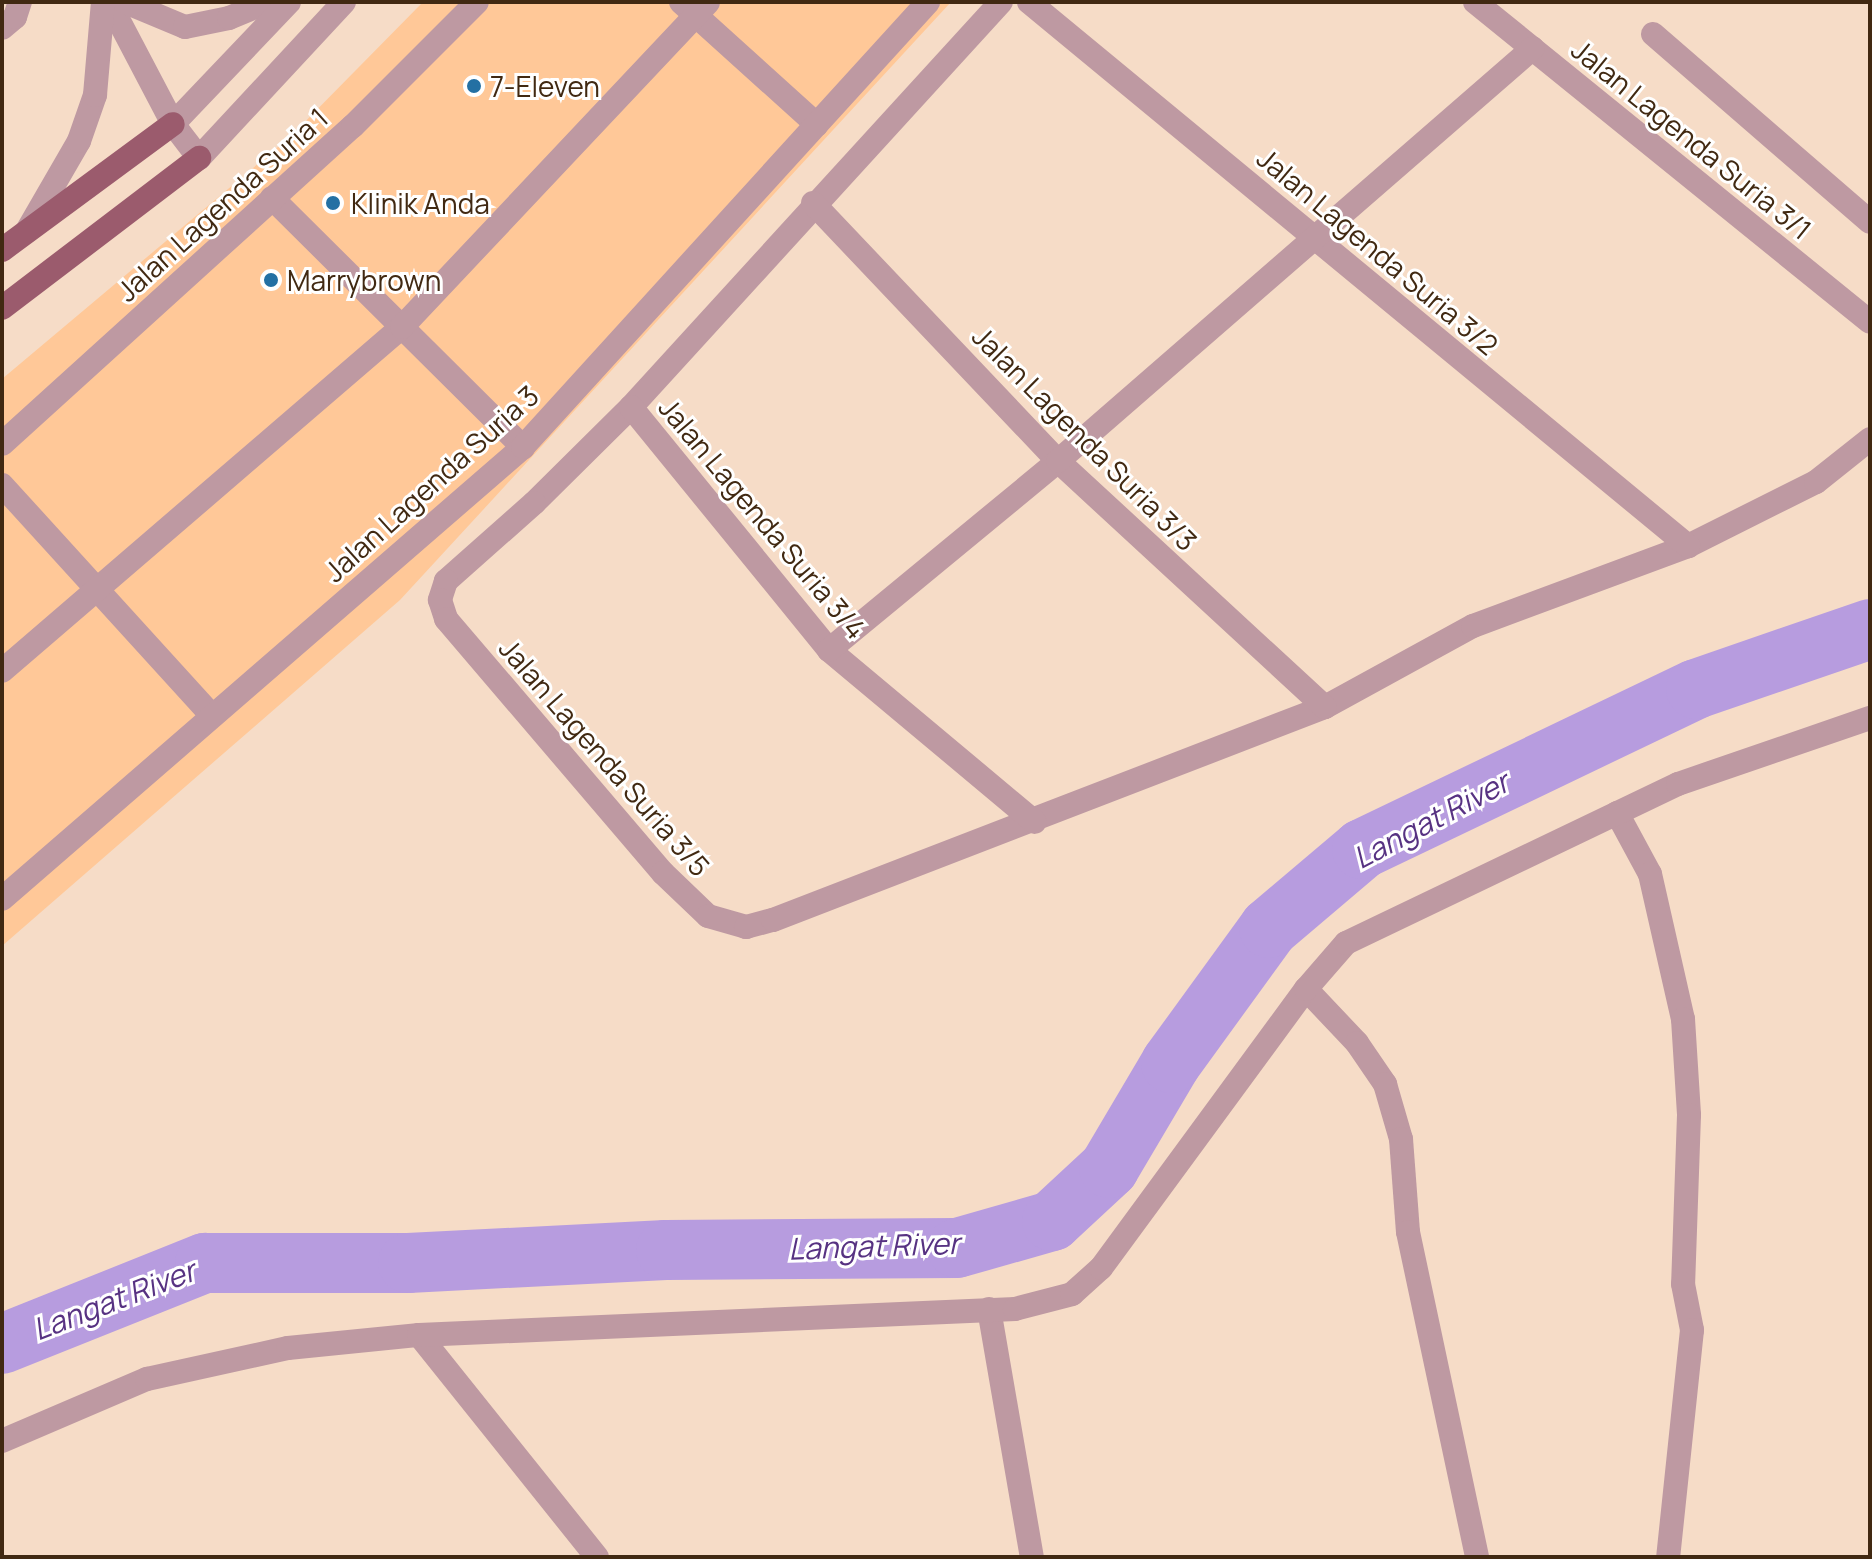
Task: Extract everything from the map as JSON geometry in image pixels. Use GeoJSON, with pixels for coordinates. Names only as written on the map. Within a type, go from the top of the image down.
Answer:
{"type":"FeatureCollection","features":[{"type":"Feature","properties":{"kind":"main road"},"geometry":{"type":"LineString","coordinates":[[2,250],[173,124]]}},
{"type":"Feature","properties":{"kind":"main road"},"geometry":{"type":"LineString","coordinates":[[2,308],[199,158]]}},
{"type":"Feature","properties":{"kind":"street"},"geometry":{"type":"LineString","coordinates":[[2,28],[15,17],[20,2]]}},
{"type":"Feature","properties":{"kind":"street"},"geometry":{"type":"LineString","coordinates":[[106,2],[173,124],[199,158],[344,2]]}},
{"type":"Feature","properties":{"kind":"street"},"geometry":{"type":"LineString","coordinates":[[27,231],[79,141],[95,95],[106,2]]}},
{"type":"Feature","properties":{"kind":"street"},"geometry":{"type":"LineString","coordinates":[[125,2],[185,27],[229,18],[267,2]]}},
{"type":"Feature","properties":{"kind":"street"},"geometry":{"type":"LineString","coordinates":[[173,124],[289,2]]}},
{"type":"Feature","properties":{"kind":"street","name":"Jalan Lagenda Suria 1"},"geometry":{"type":"LineString","coordinates":[[2,444],[353,126],[477,2]]}},
{"type":"Feature","properties":{"kind":"street","name":"Jalan Lagenda Suria 3"},"geometry":{"type":"LineString","coordinates":[[2,899],[523,447],[928,2]]}},
{"type":"Feature","properties":{"kind":"street"},"geometry":{"type":"LineString","coordinates":[[631,407],[813,203],[1001,2]]}},
{"type":"Feature","properties":{"kind":"street","name":"Jalan Lagenda Suria 3/2"},"geometry":{"type":"LineString","coordinates":[[1029,2],[1688,546]]}},
{"type":"Feature","properties":{"kind":"street","name":"Jalan Lagenda Suria 3/1"},"geometry":{"type":"LineString","coordinates":[[1475,2],[1870,322]]}},
{"type":"Feature","properties":{"kind":"street"},"geometry":{"type":"LineString","coordinates":[[2,671],[402,327],[695,6],[817,125]]}},
{"type":"Feature","properties":{"kind":"street"},"geometry":{"type":"LineString","coordinates":[[1653,34],[1870,222]]}},
{"type":"Feature","properties":{"kind":"street"},"geometry":{"type":"LineString","coordinates":[[829,650],[1058,461],[1533,48]]}},
{"type":"Feature","properties":{"kind":"street"},"geometry":{"type":"LineString","coordinates":[[272,198],[523,447]]}},
{"type":"Feature","properties":{"kind":"street","name":"Jalan Lagenda Suria 3/3"},"geometry":{"type":"LineString","coordinates":[[813,203],[1058,461],[1325,707]]}},
{"type":"Feature","properties":{"kind":"street","name":"Jalan Lagenda Suria 3/5"},"geometry":{"type":"LineString","coordinates":[[631,407],[534,503],[446,581],[440,600],[446,619],[663,873],[708,916],[746,927],[1035,822]]}},
{"type":"Feature","properties":{"kind":"street","name":"Jalan Lagenda Suria 3/4"},"geometry":{"type":"LineString","coordinates":[[631,407],[829,650],[1035,822]]}},
{"type":"Feature","properties":{"kind":"street"},"geometry":{"type":"LineString","coordinates":[[1035,822],[1325,707],[1484,621],[1688,546],[1816,482],[1870,439]]}},
{"type":"Feature","properties":{"kind":"street"},"geometry":{"type":"LineString","coordinates":[[2,485],[94,592],[212,716]]}},
{"type":"Feature","properties":{"kind":"street"},"geometry":{"type":"LineString","coordinates":[[2,1441],[147,1379],[288,1348],[419,1335],[989,1309],[1072,1294],[1101,1268],[1306,989],[1346,943],[1678,784],[1870,718]]}},
{"type":"Feature","properties":{"kind":"street"},"geometry":{"type":"LineString","coordinates":[[1617,813],[1650,874],[1683,1019],[1689,1115],[1683,1284],[1692,1330],[1668,1557]]}},
{"type":"Feature","properties":{"kind":"street"},"geometry":{"type":"LineString","coordinates":[[1306,989],[1357,1043],[1385,1084],[1401,1139],[1408,1232],[1477,1557]]}},
{"type":"Feature","properties":{"kind":"street"},"geometry":{"type":"LineString","coordinates":[[989,1309],[1032,1557]]}},
{"type":"Feature","properties":{"kind":"street"},"geometry":{"type":"LineString","coordinates":[[419,1335],[597,1557]]}},
{"type":"Feature","properties":{"kind":"shaded area"},"geometry":{"type":"Polygon","coordinates":[[[423,2],[951,2],[400,600],[2,946],[2,379],[291,136],[423,2]]]}},
{"type":"Feature","properties":{"kind":"waterway","name":"Langat River"},"geometry":{"type":"LineString","coordinates":[[2,1344],[205,1263],[408,1263],[666,1250],[957,1248],[1052,1221],[1109,1168],[1171,1063],[1269,928],[1362,849],[1696,689],[1870,629]]}},
{"type":"Feature","properties":{"kind":"place","name":"7-Eleven"},"geometry":{"type":"Point","coordinates":[474,86]}},
{"type":"Feature","properties":{"kind":"place","name":"Klinik Anda"},"geometry":{"type":"Point","coordinates":[333,203]}},
{"type":"Feature","properties":{"kind":"place","name":"Marrybrown"},"geometry":{"type":"Point","coordinates":[271,280]}}]}
